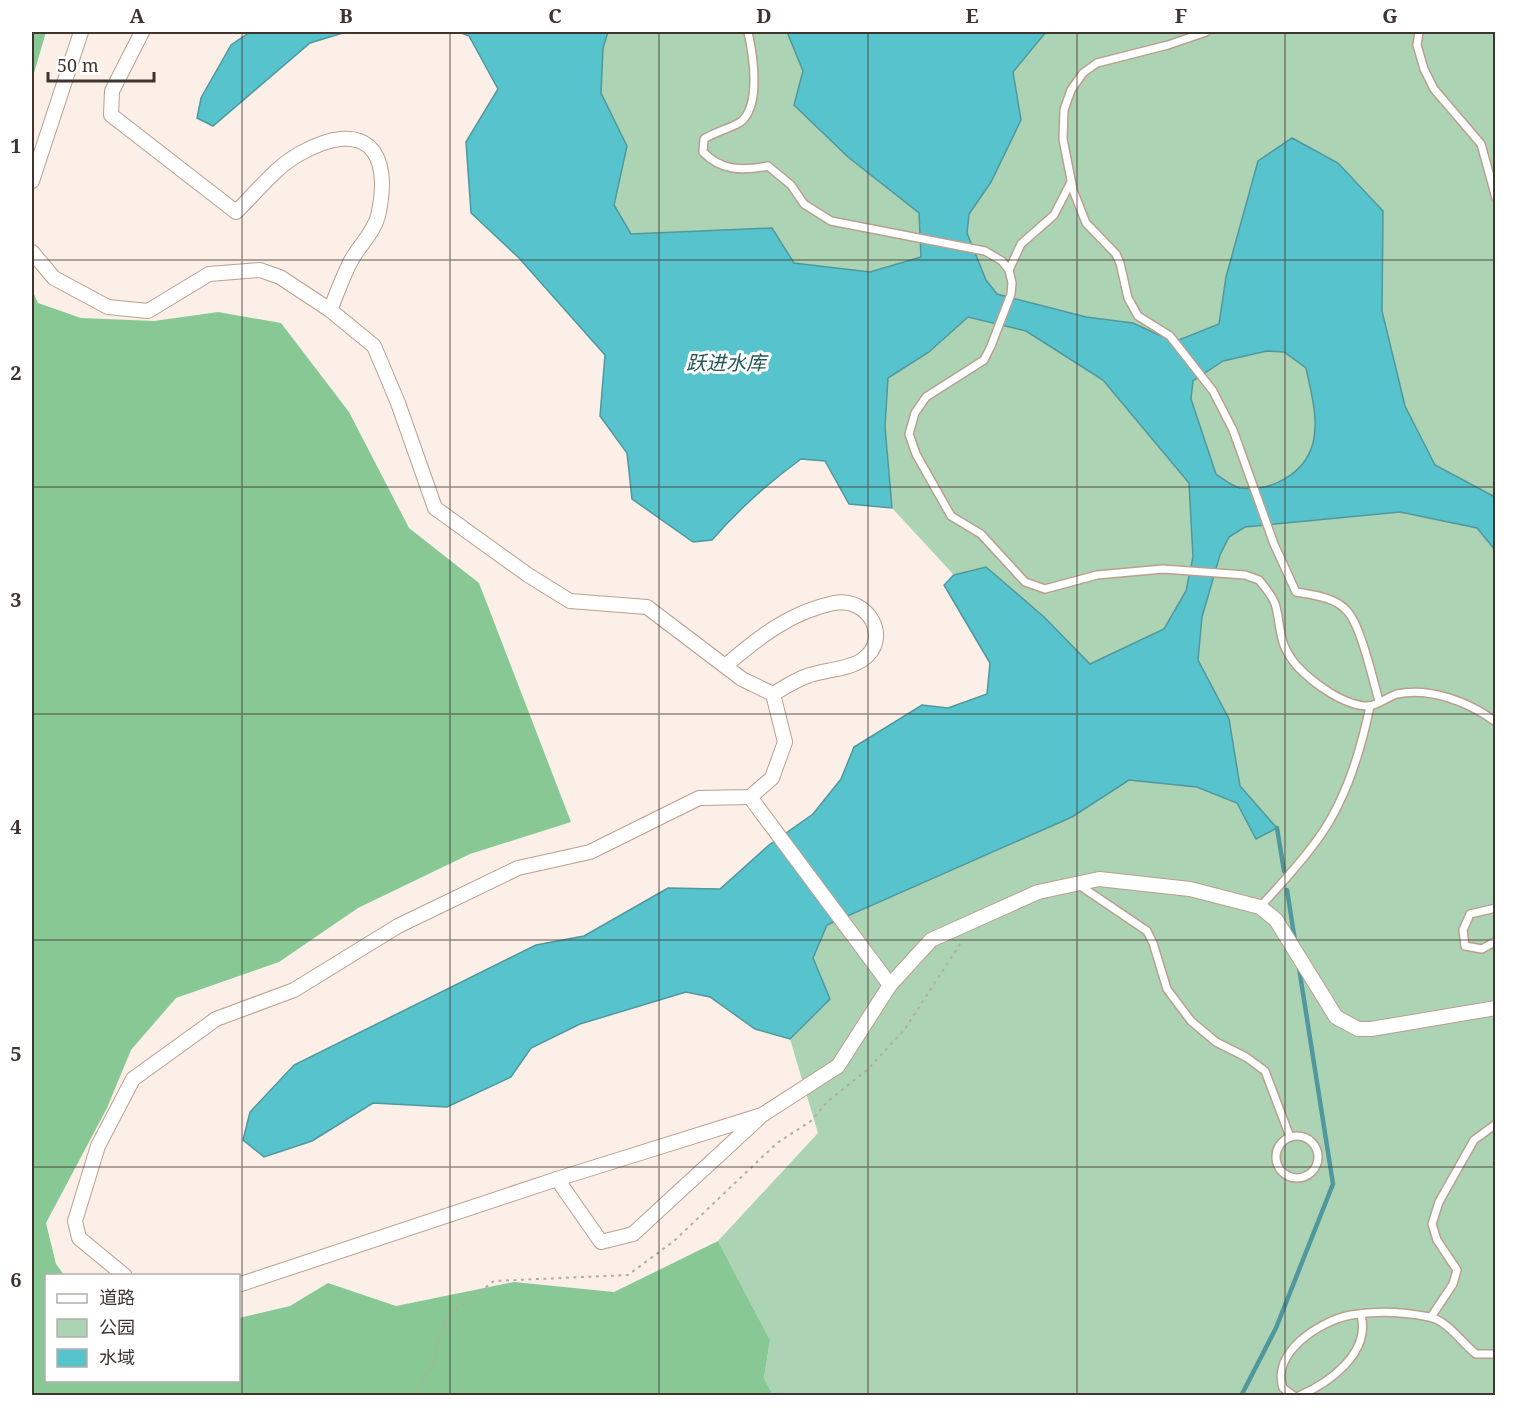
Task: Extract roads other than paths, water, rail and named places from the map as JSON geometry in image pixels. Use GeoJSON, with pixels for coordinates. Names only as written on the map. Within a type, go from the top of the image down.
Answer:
{"type":"FeatureCollection","features":[{"type":"Feature","properties":{"kind":"street"},"geometry":{"type":"LineString","coordinates":[[32,181],[81,32]]}},
{"type":"Feature","properties":{"kind":"street"},"geometry":{"type":"LineString","coordinates":[[142,32],[112,91],[111,115],[236,212],[300,153],[328,142],[352,139],[372,146],[380,158],[383,180],[378,218],[352,260],[330,310]]}},
{"type":"Feature","properties":{"kind":"street"},"geometry":{"type":"LineString","coordinates":[[32,252],[54,278],[108,307],[148,311],[209,274],[260,270],[280,278],[330,310],[374,346],[399,403],[435,508],[528,575],[570,601],[647,607],[742,679],[773,694]]}},
{"type":"Feature","properties":{"kind":"street"},"geometry":{"type":"LineString","coordinates":[[725,666],[763,634],[794,616],[836,602],[853,602],[867,611],[877,631],[874,649],[861,661],[806,676],[773,694]]}},
{"type":"Feature","properties":{"kind":"street"},"geometry":{"type":"LineString","coordinates":[[124,1274],[79,1238],[75,1221],[98,1146],[133,1079],[216,1019],[294,990],[398,926],[518,868],[590,852],[699,798],[750,797],[772,778],[785,742],[773,694]]}},
{"type":"Feature","properties":{"kind":"street"},"geometry":{"type":"LineString","coordinates":[[750,797],[890,985]]}},
{"type":"Feature","properties":{"kind":"street"},"geometry":{"type":"LineString","coordinates":[[557,1179],[601,1242],[615,1241],[633,1234],[762,1115],[838,1066],[890,985],[931,940],[1038,892],[1099,879],[1190,889],[1260,907],[1276,920],[1328,1006],[1347,1025],[1371,1029],[1496,1008]]}},
{"type":"Feature","properties":{"kind":"street"},"geometry":{"type":"LineString","coordinates":[[240,1284],[557,1179],[762,1115]]}},
{"type":"Feature","properties":{"kind":"lane"},"geometry":{"type":"LineString","coordinates":[[748,32],[754,74],[748,112],[740,122],[704,140],[703,152],[725,168],[753,169],[768,166],[780,173],[804,204],[831,221],[985,251],[1002,261],[1009,270]]}},
{"type":"Feature","properties":{"kind":"lane"},"geometry":{"type":"LineString","coordinates":[[1206,32],[1168,45],[1097,63],[1083,73],[1071,90],[1064,110],[1063,139],[1071,182],[1086,222],[1116,254],[1128,298],[1138,316],[1170,336],[1213,391],[1233,430],[1274,544],[1296,592],[1325,597],[1348,612],[1359,637],[1379,701]]}},
{"type":"Feature","properties":{"kind":"lane"},"geometry":{"type":"LineString","coordinates":[[1419,32],[1417,45],[1424,69],[1434,89],[1481,144],[1496,198]]}},
{"type":"Feature","properties":{"kind":"lane"},"geometry":{"type":"LineString","coordinates":[[1071,182],[1053,215],[1021,244],[1009,270],[1011,294],[992,346],[984,360],[926,398],[911,421],[909,434],[916,454],[951,516],[981,534],[1025,582],[1045,589],[1096,575],[1163,569],[1245,575],[1259,580],[1273,598],[1281,640],[1298,666],[1313,681],[1353,705],[1370,706],[1398,694],[1426,693],[1454,700],[1483,713],[1496,722]]}},
{"type":"Feature","properties":{"kind":"lane"},"geometry":{"type":"LineString","coordinates":[[1260,907],[1292,874],[1322,834],[1346,786],[1364,736],[1370,706]]}},
{"type":"Feature","properties":{"kind":"lane"},"geometry":{"type":"LineString","coordinates":[[1077,884],[1147,932],[1153,943],[1167,988],[1202,1032],[1256,1063],[1265,1071],[1270,1078],[1290,1137]]}},
{"type":"Feature","properties":{"kind":"lane"},"geometry":{"type":"LineString","coordinates":[[1496,908],[1470,914],[1463,930],[1465,946],[1482,949],[1496,941]]}},
{"type":"Feature","properties":{"kind":"lane"},"geometry":{"type":"LineString","coordinates":[[1431,1317],[1454,1284],[1457,1270],[1437,1239],[1432,1224],[1438,1202],[1474,1140],[1496,1124]]}},
{"type":"Feature","properties":{"kind":"lane"},"geometry":{"type":"LineString","coordinates":[[1303,1136],[1310,1139],[1318,1151],[1319,1158],[1314,1171],[1302,1178],[1288,1176],[1278,1167],[1276,1153],[1279,1146],[1290,1137],[1303,1136]]}},
{"type":"Feature","properties":{"kind":"lane"},"geometry":{"type":"LineString","coordinates":[[1361,1315],[1364,1324],[1359,1343],[1345,1367],[1317,1388],[1297,1395],[1282,1388],[1279,1377],[1284,1358],[1330,1322],[1361,1315],[1382,1312],[1431,1317],[1443,1323],[1459,1341],[1476,1354],[1496,1354]]}},
{"type":"Feature","properties":{"kind":"water"},"geometry":{"type":"Polygon","coordinates":[[[250,32],[346,32],[310,43],[213,126],[197,118],[201,98],[231,45],[250,32]]]}},
{"type":"Feature","properties":{"kind":"water","name":"跃进水库"},"geometry":{"type":"Polygon","coordinates":[[[459,32],[608,32],[603,48],[601,93],[627,146],[614,205],[631,234],[772,228],[794,263],[870,272],[921,257],[919,213],[848,157],[794,105],[803,71],[787,32],[1046,32],[1013,72],[1021,120],[991,182],[969,214],[967,233],[986,280],[997,294],[1086,317],[1133,323],[1174,342],[1219,324],[1226,277],[1258,161],[1292,138],[1338,163],[1383,211],[1382,311],[1405,406],[1435,465],[1495,497],[1495,550],[1477,528],[1400,512],[1245,527],[1229,537],[1220,555],[1202,617],[1198,660],[1229,719],[1240,786],[1277,828],[1256,839],[1237,803],[1197,787],[1129,780],[1072,817],[827,925],[813,958],[830,999],[790,1039],[755,1029],[710,997],[686,992],[580,1024],[531,1048],[511,1077],[447,1107],[373,1103],[312,1141],[264,1157],[243,1140],[250,1112],[294,1065],[536,945],[584,936],[668,888],[720,889],[769,845],[813,814],[841,779],[854,747],[922,705],[948,708],[987,694],[990,663],[944,585],[954,575],[986,567],[1044,617],[1090,664],[1164,629],[1186,591],[1193,557],[1189,483],[1103,380],[1026,331],[968,317],[929,352],[888,378],[885,427],[892,508],[849,504],[825,461],[801,459],[754,497],[712,540],[693,542],[632,499],[627,453],[600,416],[605,355],[519,258],[471,213],[466,142],[498,89],[469,36],[459,32]],[[1267,351],[1223,361],[1193,381],[1191,399],[1216,474],[1237,487],[1263,487],[1285,479],[1303,464],[1313,443],[1315,415],[1306,368],[1284,352],[1267,351]]]}},
{"type":"Feature","properties":{"kind":"waterway"},"geometry":{"type":"LineString","coordinates":[[1277,828],[1284,871]]}},
{"type":"Feature","properties":{"kind":"waterway"},"geometry":{"type":"LineString","coordinates":[[1287,890],[1295,941]]}},
{"type":"Feature","properties":{"kind":"waterway"},"geometry":{"type":"LineString","coordinates":[[1241,1396],[1276,1328],[1333,1184],[1299,968]]}}]}
